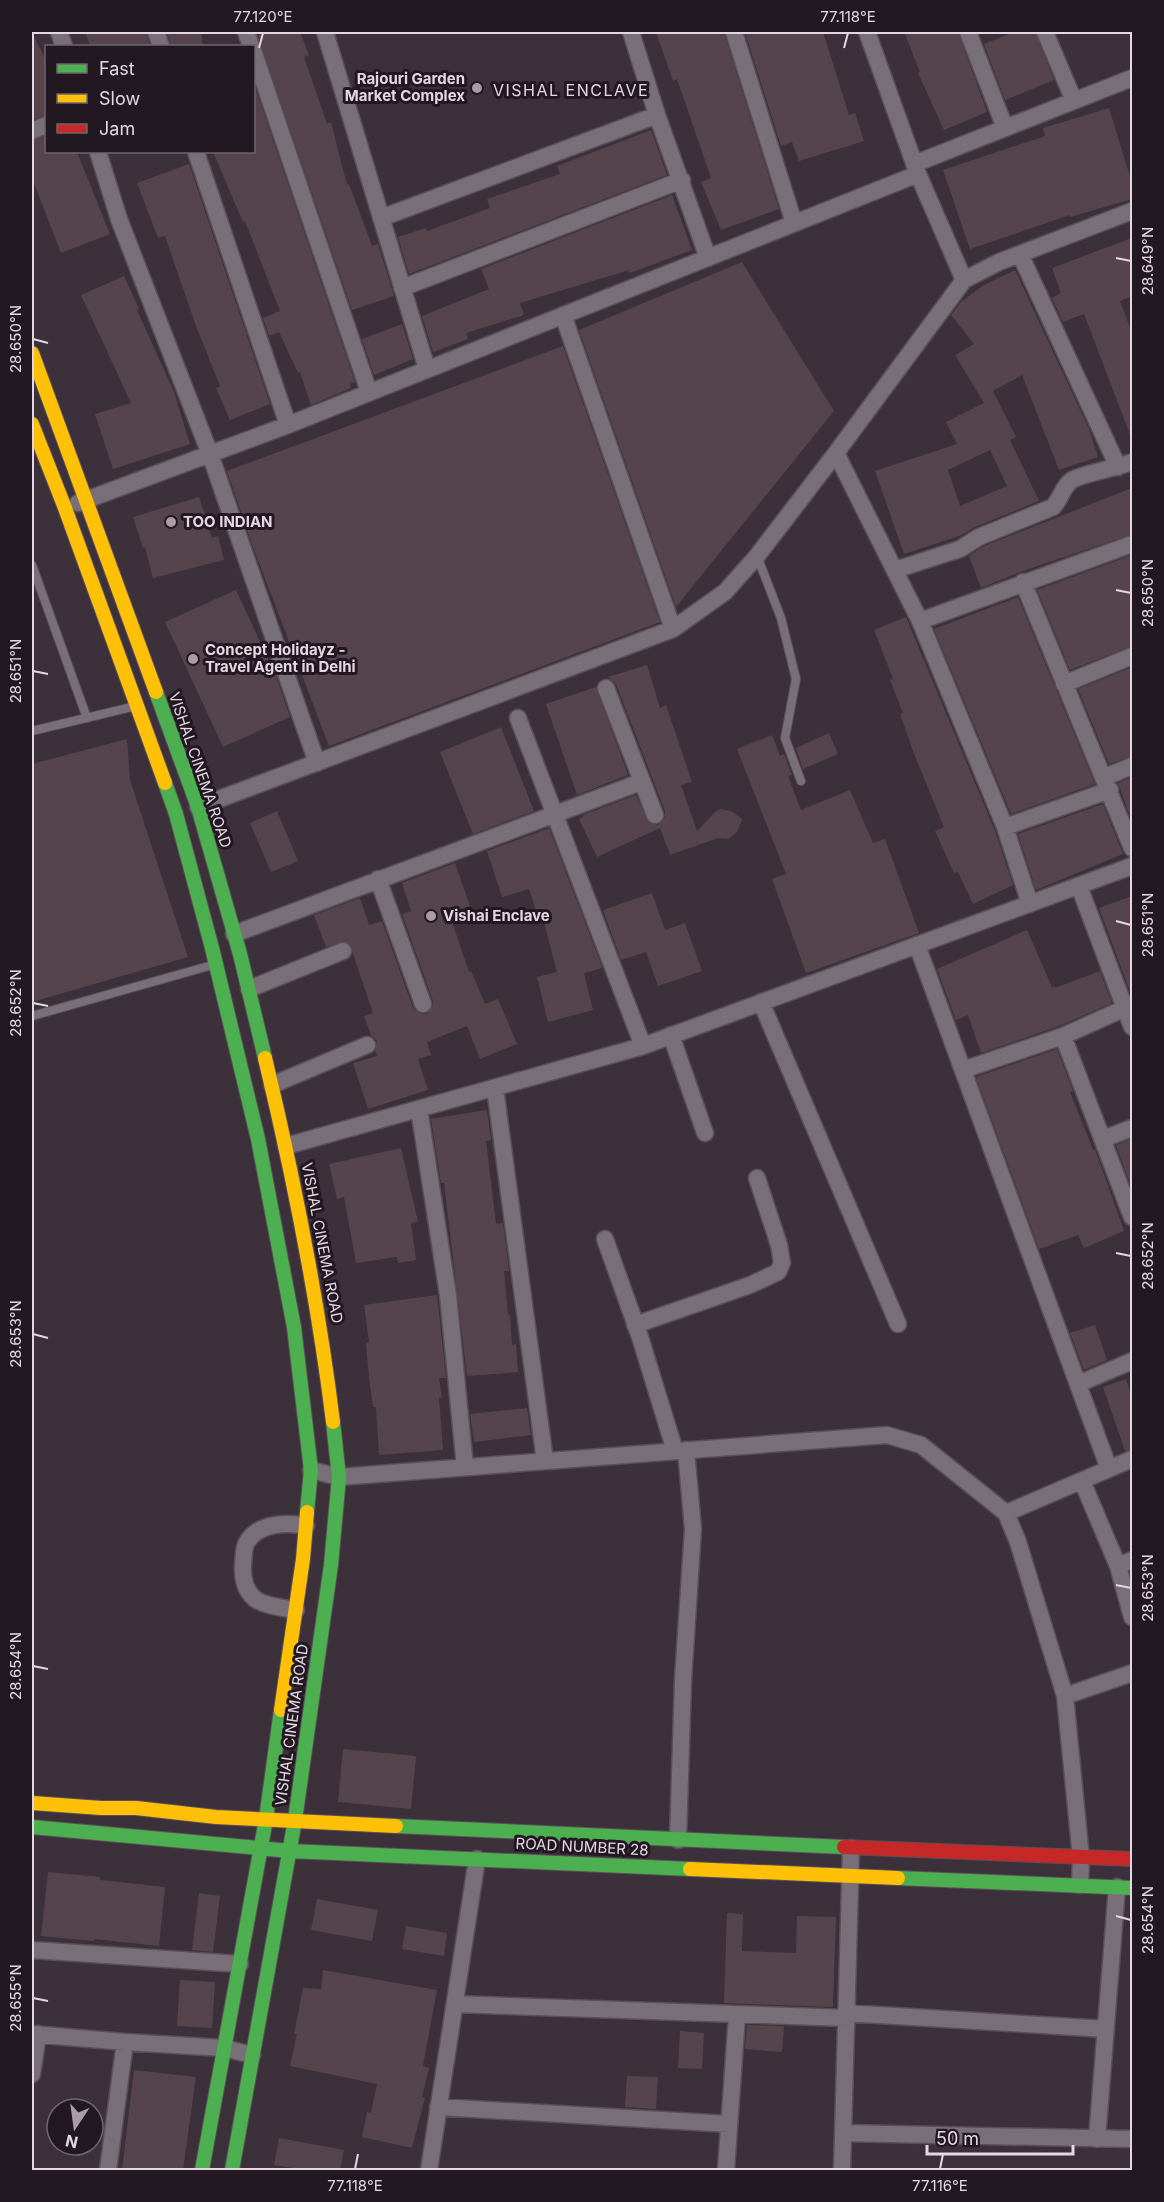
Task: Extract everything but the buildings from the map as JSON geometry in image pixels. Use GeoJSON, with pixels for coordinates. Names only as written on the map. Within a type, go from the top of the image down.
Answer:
{"type":"FeatureCollection","features":[{"type":"Feature","properties":{"kind":"street"},"geometry":{"type":"LineString","coordinates":[[325,32],[427,369]]}},
{"type":"Feature","properties":{"kind":"street"},"geometry":{"type":"LineString","coordinates":[[631,32],[657,115],[708,258]]}},
{"type":"Feature","properties":{"kind":"street"},"geometry":{"type":"LineString","coordinates":[[734,32],[794,224]]}},
{"type":"Feature","properties":{"kind":"street"},"geometry":{"type":"LineString","coordinates":[[867,32],[916,169],[964,280]]}},
{"type":"Feature","properties":{"kind":"street"},"geometry":{"type":"LineString","coordinates":[[968,32],[1005,128]]}},
{"type":"Feature","properties":{"kind":"street"},"geometry":{"type":"LineString","coordinates":[[1045,32],[1074,101]]}},
{"type":"Feature","properties":{"kind":"street"},"geometry":{"type":"LineString","coordinates":[[255,56],[369,392]]}},
{"type":"Feature","properties":{"kind":"street"},"geometry":{"type":"LineString","coordinates":[[64,508],[288,424],[794,224],[1005,128],[1132,78]]}},
{"type":"Feature","properties":{"kind":"street"},"geometry":{"type":"LineString","coordinates":[[381,218],[657,115]]}},
{"type":"Feature","properties":{"kind":"street"},"geometry":{"type":"LineString","coordinates":[[98,153],[119,219],[210,454],[317,763]]}},
{"type":"Feature","properties":{"kind":"street"},"geometry":{"type":"LineString","coordinates":[[196,153],[288,424]]}},
{"type":"Feature","properties":{"kind":"street"},"geometry":{"type":"LineString","coordinates":[[402,288],[682,180]]}},
{"type":"Feature","properties":{"kind":"street"},"geometry":{"type":"LineString","coordinates":[[176,814],[673,629],[725,592],[757,556],[837,453],[964,280],[999,262],[1132,210]]}},
{"type":"Feature","properties":{"kind":"street"},"geometry":{"type":"LineString","coordinates":[[895,570],[960,549],[979,537],[1053,507],[1059,501],[1064,489],[1074,479],[1125,465],[1020,254]]}},
{"type":"Feature","properties":{"kind":"street"},"geometry":{"type":"LineString","coordinates":[[563,315],[673,629]]}},
{"type":"Feature","properties":{"kind":"street","name":"VISHAL CINEMA ROAD"},"geometry":{"type":"LineString","coordinates":[[32,352],[198,807],[240,954],[286,1146],[322,1334],[339,1477],[331,1565],[295,1820],[232,2170]]}},
{"type":"Feature","properties":{"kind":"street","name":"VISHAL CINEMA ROAD"},"geometry":{"type":"LineString","coordinates":[[32,424],[176,814],[216,964],[258,1139],[294,1328],[311,1470],[296,1610],[266,1819],[202,2170]]}},
{"type":"Feature","properties":{"kind":"street"},"geometry":{"type":"LineString","coordinates":[[837,453],[920,621],[1005,827],[1030,904]]}},
{"type":"Feature","properties":{"kind":"street"},"geometry":{"type":"LineString","coordinates":[[920,621],[1132,544]]}},
{"type":"Feature","properties":{"kind":"street"},"geometry":{"type":"LineString","coordinates":[[1023,582],[1132,848]]}},
{"type":"Feature","properties":{"kind":"street"},"geometry":{"type":"LineString","coordinates":[[1064,684],[1132,656]]}},
{"type":"Feature","properties":{"kind":"street"},"geometry":{"type":"LineString","coordinates":[[606,688],[655,815]]}},
{"type":"Feature","properties":{"kind":"street"},"geometry":{"type":"LineString","coordinates":[[518,718],[643,1046]]}},
{"type":"Feature","properties":{"kind":"street"},"geometry":{"type":"LineString","coordinates":[[1005,827],[1107,783],[1132,766]]}},
{"type":"Feature","properties":{"kind":"street"},"geometry":{"type":"LineString","coordinates":[[234,933],[641,782]]}},
{"type":"Feature","properties":{"kind":"street"},"geometry":{"type":"LineString","coordinates":[[286,1146],[643,1046],[1079,886],[1132,869]]}},
{"type":"Feature","properties":{"kind":"street"},"geometry":{"type":"LineString","coordinates":[[378,879],[423,1004]]}},
{"type":"Feature","properties":{"kind":"street"},"geometry":{"type":"LineString","coordinates":[[1079,886],[1129,1007],[1132,1027]]}},
{"type":"Feature","properties":{"kind":"street"},"geometry":{"type":"LineString","coordinates":[[917,945],[1109,1469]]}},
{"type":"Feature","properties":{"kind":"street"},"geometry":{"type":"LineString","coordinates":[[249,988],[343,951]]}},
{"type":"Feature","properties":{"kind":"street"},"geometry":{"type":"LineString","coordinates":[[216,964],[240,954]]}},
{"type":"Feature","properties":{"kind":"street"},"geometry":{"type":"LineString","coordinates":[[761,1002],[897,1324]]}},
{"type":"Feature","properties":{"kind":"street"},"geometry":{"type":"LineString","coordinates":[[963,1070],[1063,1036],[1129,1007]]}},
{"type":"Feature","properties":{"kind":"street"},"geometry":{"type":"LineString","coordinates":[[671,1035],[705,1133]]}},
{"type":"Feature","properties":{"kind":"street"},"geometry":{"type":"LineString","coordinates":[[1063,1036],[1132,1217]]}},
{"type":"Feature","properties":{"kind":"street"},"geometry":{"type":"LineString","coordinates":[[272,1085],[367,1045]]}},
{"type":"Feature","properties":{"kind":"street"},"geometry":{"type":"LineString","coordinates":[[495,1088],[545,1461]]}},
{"type":"Feature","properties":{"kind":"street"},"geometry":{"type":"LineString","coordinates":[[419,1109],[448,1295],[465,1467]]}},
{"type":"Feature","properties":{"kind":"street"},"geometry":{"type":"LineString","coordinates":[[1103,1139],[1132,1128]]}},
{"type":"Feature","properties":{"kind":"street"},"geometry":{"type":"LineString","coordinates":[[635,1325],[750,1285],[778,1272],[782,1263],[778,1245],[757,1178]]}},
{"type":"Feature","properties":{"kind":"street"},"geometry":{"type":"LineString","coordinates":[[605,1239],[681,1451],[693,1529],[683,1680],[678,1840]]}},
{"type":"Feature","properties":{"kind":"street"},"geometry":{"type":"LineString","coordinates":[[1078,1384],[1132,1361]]}},
{"type":"Feature","properties":{"kind":"street"},"geometry":{"type":"LineString","coordinates":[[311,1470],[339,1477],[886,1435],[921,1445],[1006,1513],[1018,1542],[1065,1696],[1081,1858],[1080,1885]]}},
{"type":"Feature","properties":{"kind":"street"},"geometry":{"type":"LineString","coordinates":[[1006,1513],[1132,1459]]}},
{"type":"Feature","properties":{"kind":"street"},"geometry":{"type":"LineString","coordinates":[[1082,1481],[1125,1563],[1132,1617]]}},
{"type":"Feature","properties":{"kind":"street"},"geometry":{"type":"LineString","coordinates":[[296,1610],[255,1599],[242,1575],[246,1543],[254,1533],[270,1526],[292,1523],[306,1526]]}},
{"type":"Feature","properties":{"kind":"street"},"geometry":{"type":"LineString","coordinates":[[1065,1696],[1132,1672]]}},
{"type":"Feature","properties":{"kind":"street","name":"ROAD NUMBER 28"},"geometry":{"type":"LineString","coordinates":[[32,1803],[136,1808],[216,1817],[851,1848],[1132,1859]]}},
{"type":"Feature","properties":{"kind":"street","name":"ROAD NUMBER 28"},"geometry":{"type":"LineString","coordinates":[[32,1827],[290,1851],[1125,1888]]}},
{"type":"Feature","properties":{"kind":"street"},"geometry":{"type":"LineString","coordinates":[[842,2170],[851,1848]]}},
{"type":"Feature","properties":{"kind":"street"},"geometry":{"type":"LineString","coordinates":[[429,2170],[477,1859]]}},
{"type":"Feature","properties":{"kind":"street"},"geometry":{"type":"LineString","coordinates":[[1097,2139],[1106,2029],[1125,1888]]}},
{"type":"Feature","properties":{"kind":"street"},"geometry":{"type":"LineString","coordinates":[[32,1950],[240,1964]]}},
{"type":"Feature","properties":{"kind":"street"},"geometry":{"type":"LineString","coordinates":[[455,2004],[737,2015],[846,2015],[1106,2029]]}},
{"type":"Feature","properties":{"kind":"street"},"geometry":{"type":"LineString","coordinates":[[726,2170],[737,2015]]}},
{"type":"Feature","properties":{"kind":"street"},"geometry":{"type":"LineString","coordinates":[[32,2074],[35,2034],[125,2043],[225,2048],[252,2055]]}},
{"type":"Feature","properties":{"kind":"street"},"geometry":{"type":"LineString","coordinates":[[108,2170],[125,2043]]}},
{"type":"Feature","properties":{"kind":"street"},"geometry":{"type":"LineString","coordinates":[[438,2107],[729,2124]]}},
{"type":"Feature","properties":{"kind":"street"},"geometry":{"type":"LineString","coordinates":[[843,2133],[1132,2139]]}},
{"type":"Feature","properties":{"kind":"lane"},"geometry":{"type":"LineString","coordinates":[[757,556],[781,618],[796,679],[785,738],[801,781]]}},
{"type":"Feature","properties":{"kind":"lane"},"geometry":{"type":"LineString","coordinates":[[32,565],[87,718]]}},
{"type":"Feature","properties":{"kind":"lane"},"geometry":{"type":"LineString","coordinates":[[32,731],[136,706]]}},
{"type":"Feature","properties":{"kind":"lane"},"geometry":{"type":"LineString","coordinates":[[32,1016],[216,964]]}},
{"type":"Feature","properties":{"kind":"traffic: fast"},"geometry":{"type":"LineString","coordinates":[[156,692],[198,807],[240,954],[265,1058]]}},
{"type":"Feature","properties":{"kind":"traffic: fast"},"geometry":{"type":"LineString","coordinates":[[165,783],[176,814],[212,948],[258,1139],[294,1327],[311,1470],[307,1512]]}},
{"type":"Feature","properties":{"kind":"traffic: fast"},"geometry":{"type":"LineString","coordinates":[[232,2170],[295,1820],[331,1565],[339,1477],[333,1422]]}},
{"type":"Feature","properties":{"kind":"traffic: fast"},"geometry":{"type":"LineString","coordinates":[[202,2170],[266,1819],[281,1710]]}},
{"type":"Feature","properties":{"kind":"traffic: fast"},"geometry":{"type":"LineString","coordinates":[[396,1826],[844,1847]]}},
{"type":"Feature","properties":{"kind":"traffic: fast"},"geometry":{"type":"LineString","coordinates":[[32,1827],[290,1851],[690,1869]]}},
{"type":"Feature","properties":{"kind":"traffic: fast"},"geometry":{"type":"LineString","coordinates":[[898,1878],[1132,1888]]}},
{"type":"Feature","properties":{"kind":"traffic: slow"},"geometry":{"type":"LineString","coordinates":[[32,353],[156,692]]}},
{"type":"Feature","properties":{"kind":"traffic: slow"},"geometry":{"type":"LineString","coordinates":[[32,424],[165,783]]}},
{"type":"Feature","properties":{"kind":"traffic: slow"},"geometry":{"type":"LineString","coordinates":[[265,1058],[304,1240],[333,1422]]}},
{"type":"Feature","properties":{"kind":"traffic: slow"},"geometry":{"type":"LineString","coordinates":[[281,1710],[303,1559],[307,1512]]}},
{"type":"Feature","properties":{"kind":"traffic: slow"},"geometry":{"type":"LineString","coordinates":[[32,1803],[136,1808],[216,1817],[396,1826]]}},
{"type":"Feature","properties":{"kind":"traffic: slow"},"geometry":{"type":"LineString","coordinates":[[690,1869],[898,1878]]}},
{"type":"Feature","properties":{"kind":"traffic: jam"},"geometry":{"type":"LineString","coordinates":[[844,1847],[1132,1859]]}},
{"type":"Feature","properties":{"kind":"place","name":"Rajouri Garden Market Complex"},"geometry":{"type":"Point","coordinates":[477,88]}},
{"type":"Feature","properties":{"kind":"place","name":"TOO INDIAN"},"geometry":{"type":"Point","coordinates":[171,522]}},
{"type":"Feature","properties":{"kind":"place","name":"Concept Holidayz - Travel Agent in Delhi"},"geometry":{"type":"Point","coordinates":[193,659]}},
{"type":"Feature","properties":{"kind":"place","name":"Vishai Enclave"},"geometry":{"type":"Point","coordinates":[431,916]}},
{"type":"Feature","properties":{"kind":"district","name":"VISHAL ENCLAVE"},"geometry":{"type":"Point","coordinates":[571,90]}}]}
